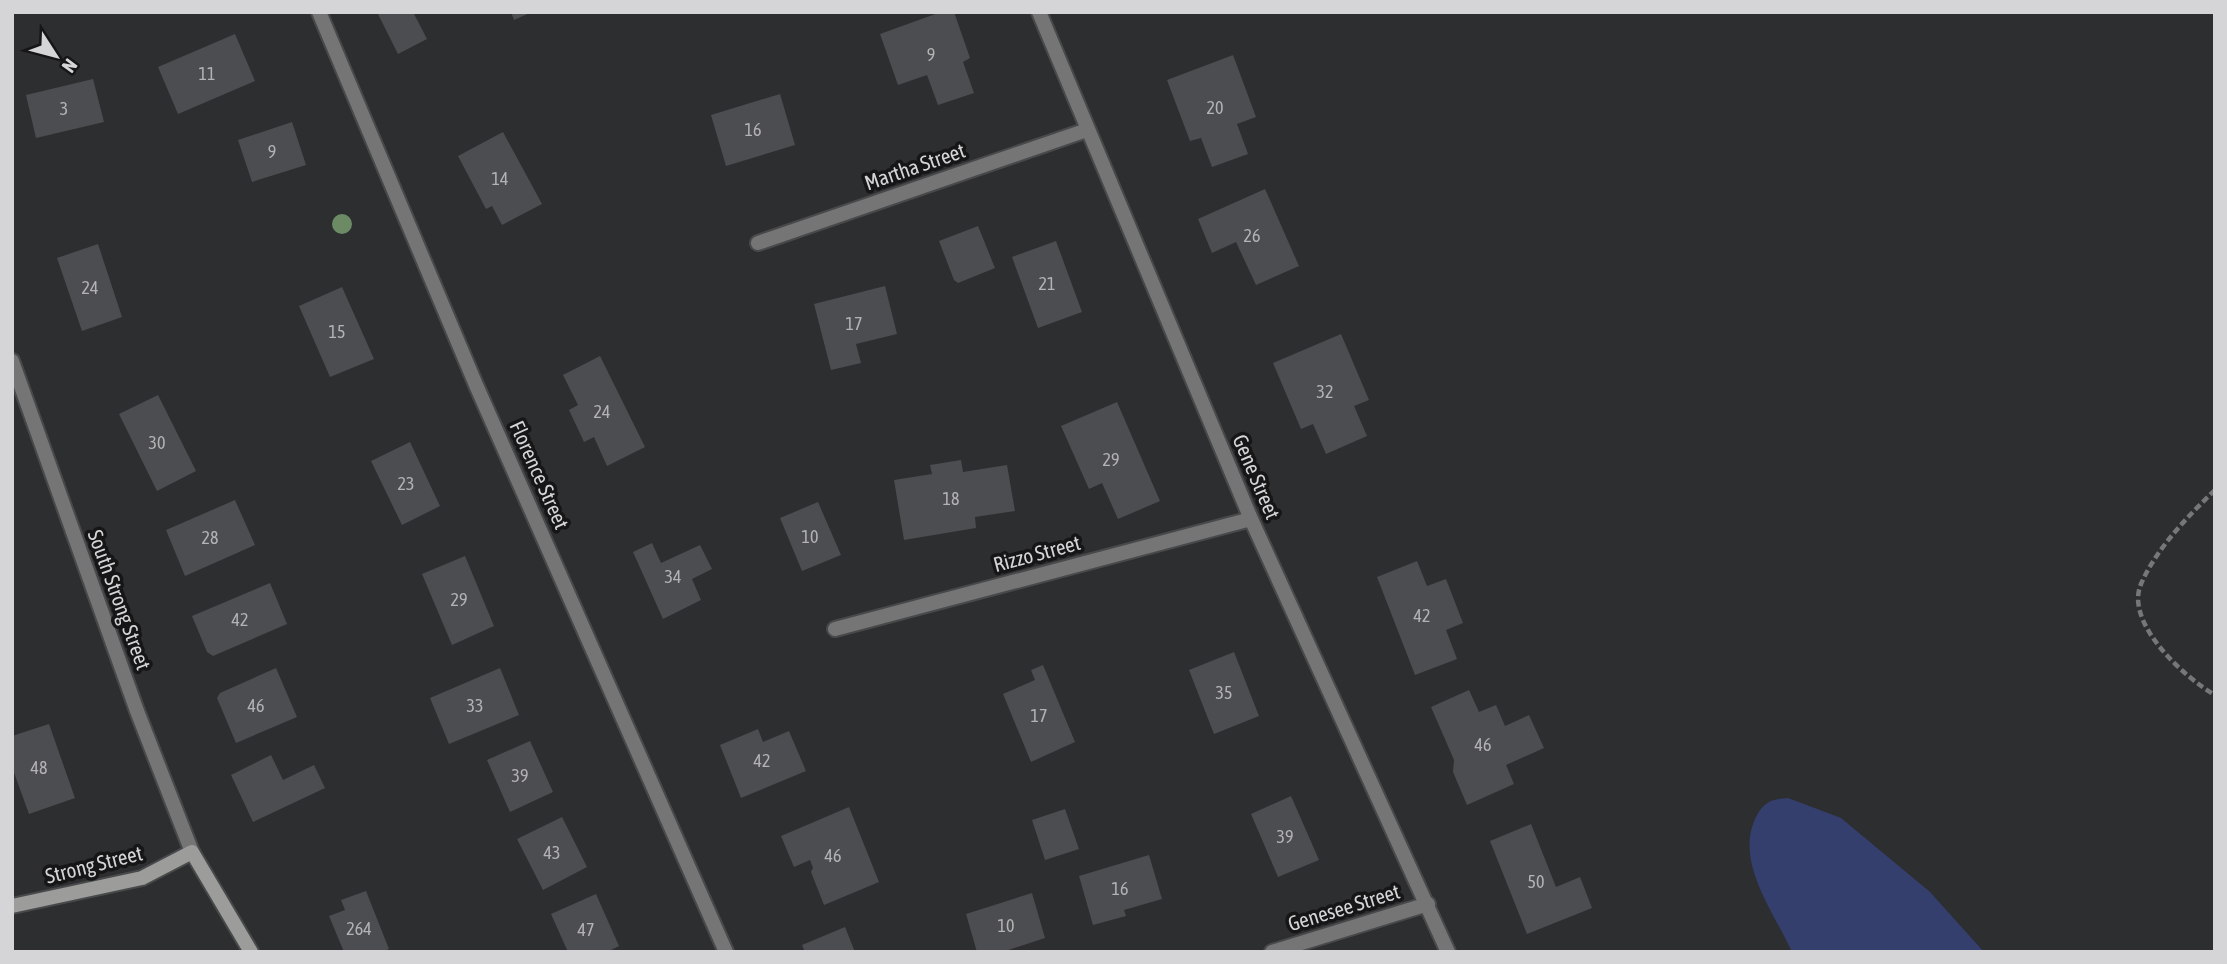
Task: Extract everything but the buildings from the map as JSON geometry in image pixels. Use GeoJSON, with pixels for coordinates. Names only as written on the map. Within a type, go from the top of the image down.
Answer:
{"type":"FeatureCollection","features":[{"type":"Feature","properties":{"kind":"street","name":"Florence Street"},"geometry":{"type":"LineString","coordinates":[[319,12],[476,385],[726,952]]}},
{"type":"Feature","properties":{"kind":"street","name":"Gene Street"},"geometry":{"type":"LineString","coordinates":[[1039,12],[1251,519],[1448,952]]}},
{"type":"Feature","properties":{"kind":"street","name":"Martha Street"},"geometry":{"type":"LineString","coordinates":[[758,243],[1087,130]]}},
{"type":"Feature","properties":{"kind":"street","name":"South Strong Street"},"geometry":{"type":"LineString","coordinates":[[12,361],[132,698],[192,852]]}},
{"type":"Feature","properties":{"kind":"street","name":"Rizzo Street"},"geometry":{"type":"LineString","coordinates":[[835,629],[1251,519]]}},
{"type":"Feature","properties":{"kind":"street","name":"Strong Street"},"geometry":{"type":"LineString","coordinates":[[12,906],[142,878],[192,852]]}},
{"type":"Feature","properties":{"kind":"street"},"geometry":{"type":"LineString","coordinates":[[192,852],[251,952]]}},
{"type":"Feature","properties":{"kind":"street","name":"Genesee Street"},"geometry":{"type":"LineString","coordinates":[[1272,952],[1428,904]]}},
{"type":"Feature","properties":{"kind":"path"},"geometry":{"type":"LineString","coordinates":[[2215,490],[2172,536],[2140,586],[2141,612],[2147,632],[2192,682],[2215,695]]}},
{"type":"Feature","properties":{"kind":"water"},"geometry":{"type":"Polygon","coordinates":[[[1788,798],[1841,818],[1930,892],[1984,952],[1792,952],[1758,885],[1750,849],[1751,832],[1760,810],[1770,802],[1788,798]]]}}]}
